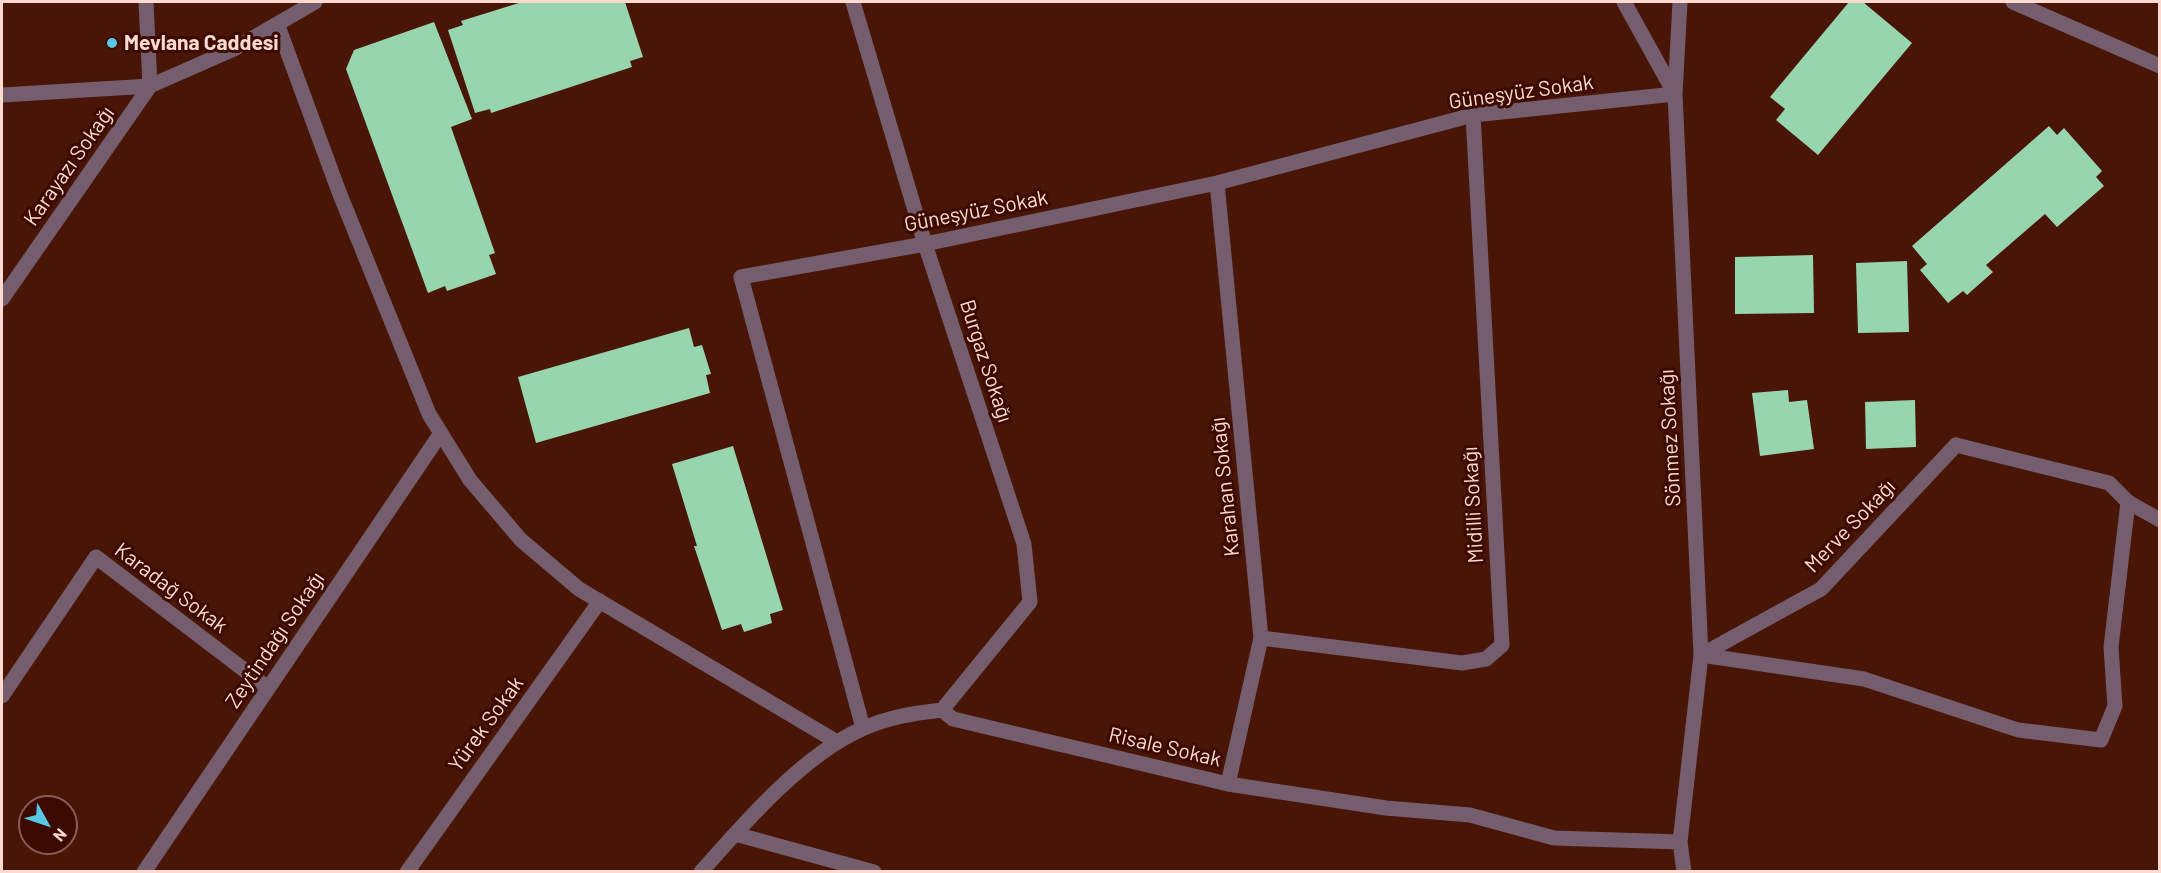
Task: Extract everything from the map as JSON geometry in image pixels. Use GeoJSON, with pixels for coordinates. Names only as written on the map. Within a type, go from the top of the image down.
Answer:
{"type":"FeatureCollection","features":[{"type":"Feature","properties":{"kind":"street"},"geometry":{"type":"LineString","coordinates":[[146,2],[150,86]]}},
{"type":"Feature","properties":{"kind":"street"},"geometry":{"type":"LineString","coordinates":[[2,95],[150,86],[234,49],[278,26],[315,2]]}},
{"type":"Feature","properties":{"kind":"street","name":"Burgaz Sokağı"},"geometry":{"type":"LineString","coordinates":[[853,2],[925,243],[1024,544],[1030,602],[942,710]]}},
{"type":"Feature","properties":{"kind":"street"},"geometry":{"type":"LineString","coordinates":[[1624,2],[1675,94]]}},
{"type":"Feature","properties":{"kind":"street","name":"Sönmez Sokağı"},"geometry":{"type":"LineString","coordinates":[[1680,2],[1675,94],[1701,654],[1680,842],[1684,872]]}},
{"type":"Feature","properties":{"kind":"street"},"geometry":{"type":"LineString","coordinates":[[2013,2],[2160,66]]}},
{"type":"Feature","properties":{"kind":"street"},"geometry":{"type":"LineString","coordinates":[[278,26],[339,192],[429,414],[470,480],[521,540],[579,589],[837,742]]}},
{"type":"Feature","properties":{"kind":"street","name":"Karayazı Sokağı"},"geometry":{"type":"LineString","coordinates":[[2,299],[150,86]]}},
{"type":"Feature","properties":{"kind":"street","name":"Güneşyüz Sokak"},"geometry":{"type":"LineString","coordinates":[[863,728],[741,277],[925,243],[1217,183],[1473,115],[1675,94]]}},
{"type":"Feature","properties":{"kind":"street","name":"Midilli Sokağı"},"geometry":{"type":"LineString","coordinates":[[1261,638],[1462,663],[1486,659],[1502,645],[1473,115]]}},
{"type":"Feature","properties":{"kind":"street","name":"Karahan Sokağı"},"geometry":{"type":"LineString","coordinates":[[1217,183],[1261,638],[1228,783]]}},
{"type":"Feature","properties":{"kind":"street","name":"Zeytindağı Sokağı"},"geometry":{"type":"LineString","coordinates":[[144,872],[441,433]]}},
{"type":"Feature","properties":{"kind":"street","name":"Merve Sokağı"},"geometry":{"type":"LineString","coordinates":[[1701,654],[1821,589],[1956,445],[2109,483],[2128,502]]}},
{"type":"Feature","properties":{"kind":"street"},"geometry":{"type":"LineString","coordinates":[[1701,654],[1864,680],[2018,730],[2101,740],[2115,706],[2111,646],[2128,502],[2160,520]]}},
{"type":"Feature","properties":{"kind":"street","name":"Karadağ Sokak"},"geometry":{"type":"LineString","coordinates":[[2,696],[96,557],[268,688]]}},
{"type":"Feature","properties":{"kind":"street","name":"Yürek Sokak"},"geometry":{"type":"LineString","coordinates":[[407,872],[600,601]]}},
{"type":"Feature","properties":{"kind":"street"},"geometry":{"type":"LineString","coordinates":[[701,872],[735,834],[794,777],[837,742],[863,728],[906,714],[942,710]]}},
{"type":"Feature","properties":{"kind":"street","name":"Risale Sokak"},"geometry":{"type":"LineString","coordinates":[[942,710],[952,719],[1228,783],[1386,808],[1470,816],[1554,838],[1680,842]]}},
{"type":"Feature","properties":{"kind":"street"},"geometry":{"type":"LineString","coordinates":[[735,834],[874,872]]}},
{"type":"Feature","properties":{"kind":"building"},"geometry":{"type":"Polygon","coordinates":[[[522,2],[625,2],[643,57],[630,61],[632,67],[491,113],[490,109],[475,113],[448,30],[463,25],[461,21],[522,2]]]}},
{"type":"Feature","properties":{"kind":"building"},"geometry":{"type":"Polygon","coordinates":[[[1849,2],[1863,2],[1912,43],[1818,155],[1776,120],[1785,109],[1770,97],[1849,2]]]}},
{"type":"Feature","properties":{"kind":"building"},"geometry":{"type":"Polygon","coordinates":[[[434,22],[472,119],[451,127],[495,253],[489,255],[496,274],[447,291],[445,286],[428,293],[346,69],[354,50],[434,22]]]}},
{"type":"Feature","properties":{"kind":"building"},"geometry":{"type":"Polygon","coordinates":[[[2049,126],[2057,135],[2064,128],[2102,171],[2096,177],[2104,186],[2057,227],[2045,214],[1986,265],[1993,272],[1967,295],[1963,291],[1948,303],[1920,270],[1927,264],[1912,246],[2049,126]]]}},
{"type":"Feature","properties":{"kind":"building"},"geometry":{"type":"Polygon","coordinates":[[[1813,255],[1814,313],[1735,314],[1735,257],[1813,255]]]}},
{"type":"Feature","properties":{"kind":"building"},"geometry":{"type":"Polygon","coordinates":[[[1907,261],[1909,332],[1858,333],[1856,263],[1907,261]]]}},
{"type":"Feature","properties":{"kind":"building"},"geometry":{"type":"Polygon","coordinates":[[[689,328],[694,347],[702,345],[711,374],[706,375],[710,393],[536,443],[518,377],[689,328]]]}},
{"type":"Feature","properties":{"kind":"building"},"geometry":{"type":"Polygon","coordinates":[[[1788,390],[1789,402],[1807,400],[1814,449],[1760,456],[1752,393],[1788,390]]]}},
{"type":"Feature","properties":{"kind":"building"},"geometry":{"type":"Polygon","coordinates":[[[1915,400],[1916,447],[1866,449],[1865,402],[1915,400]]]}},
{"type":"Feature","properties":{"kind":"building"},"geometry":{"type":"Polygon","coordinates":[[[733,446],[783,610],[770,614],[772,623],[744,632],[741,624],[722,630],[694,546],[697,546],[672,464],[733,446]]]}},
{"type":"Feature","properties":{"kind":"place","name":"Mevlana Caddesi"},"geometry":{"type":"Point","coordinates":[112,43]}}]}
